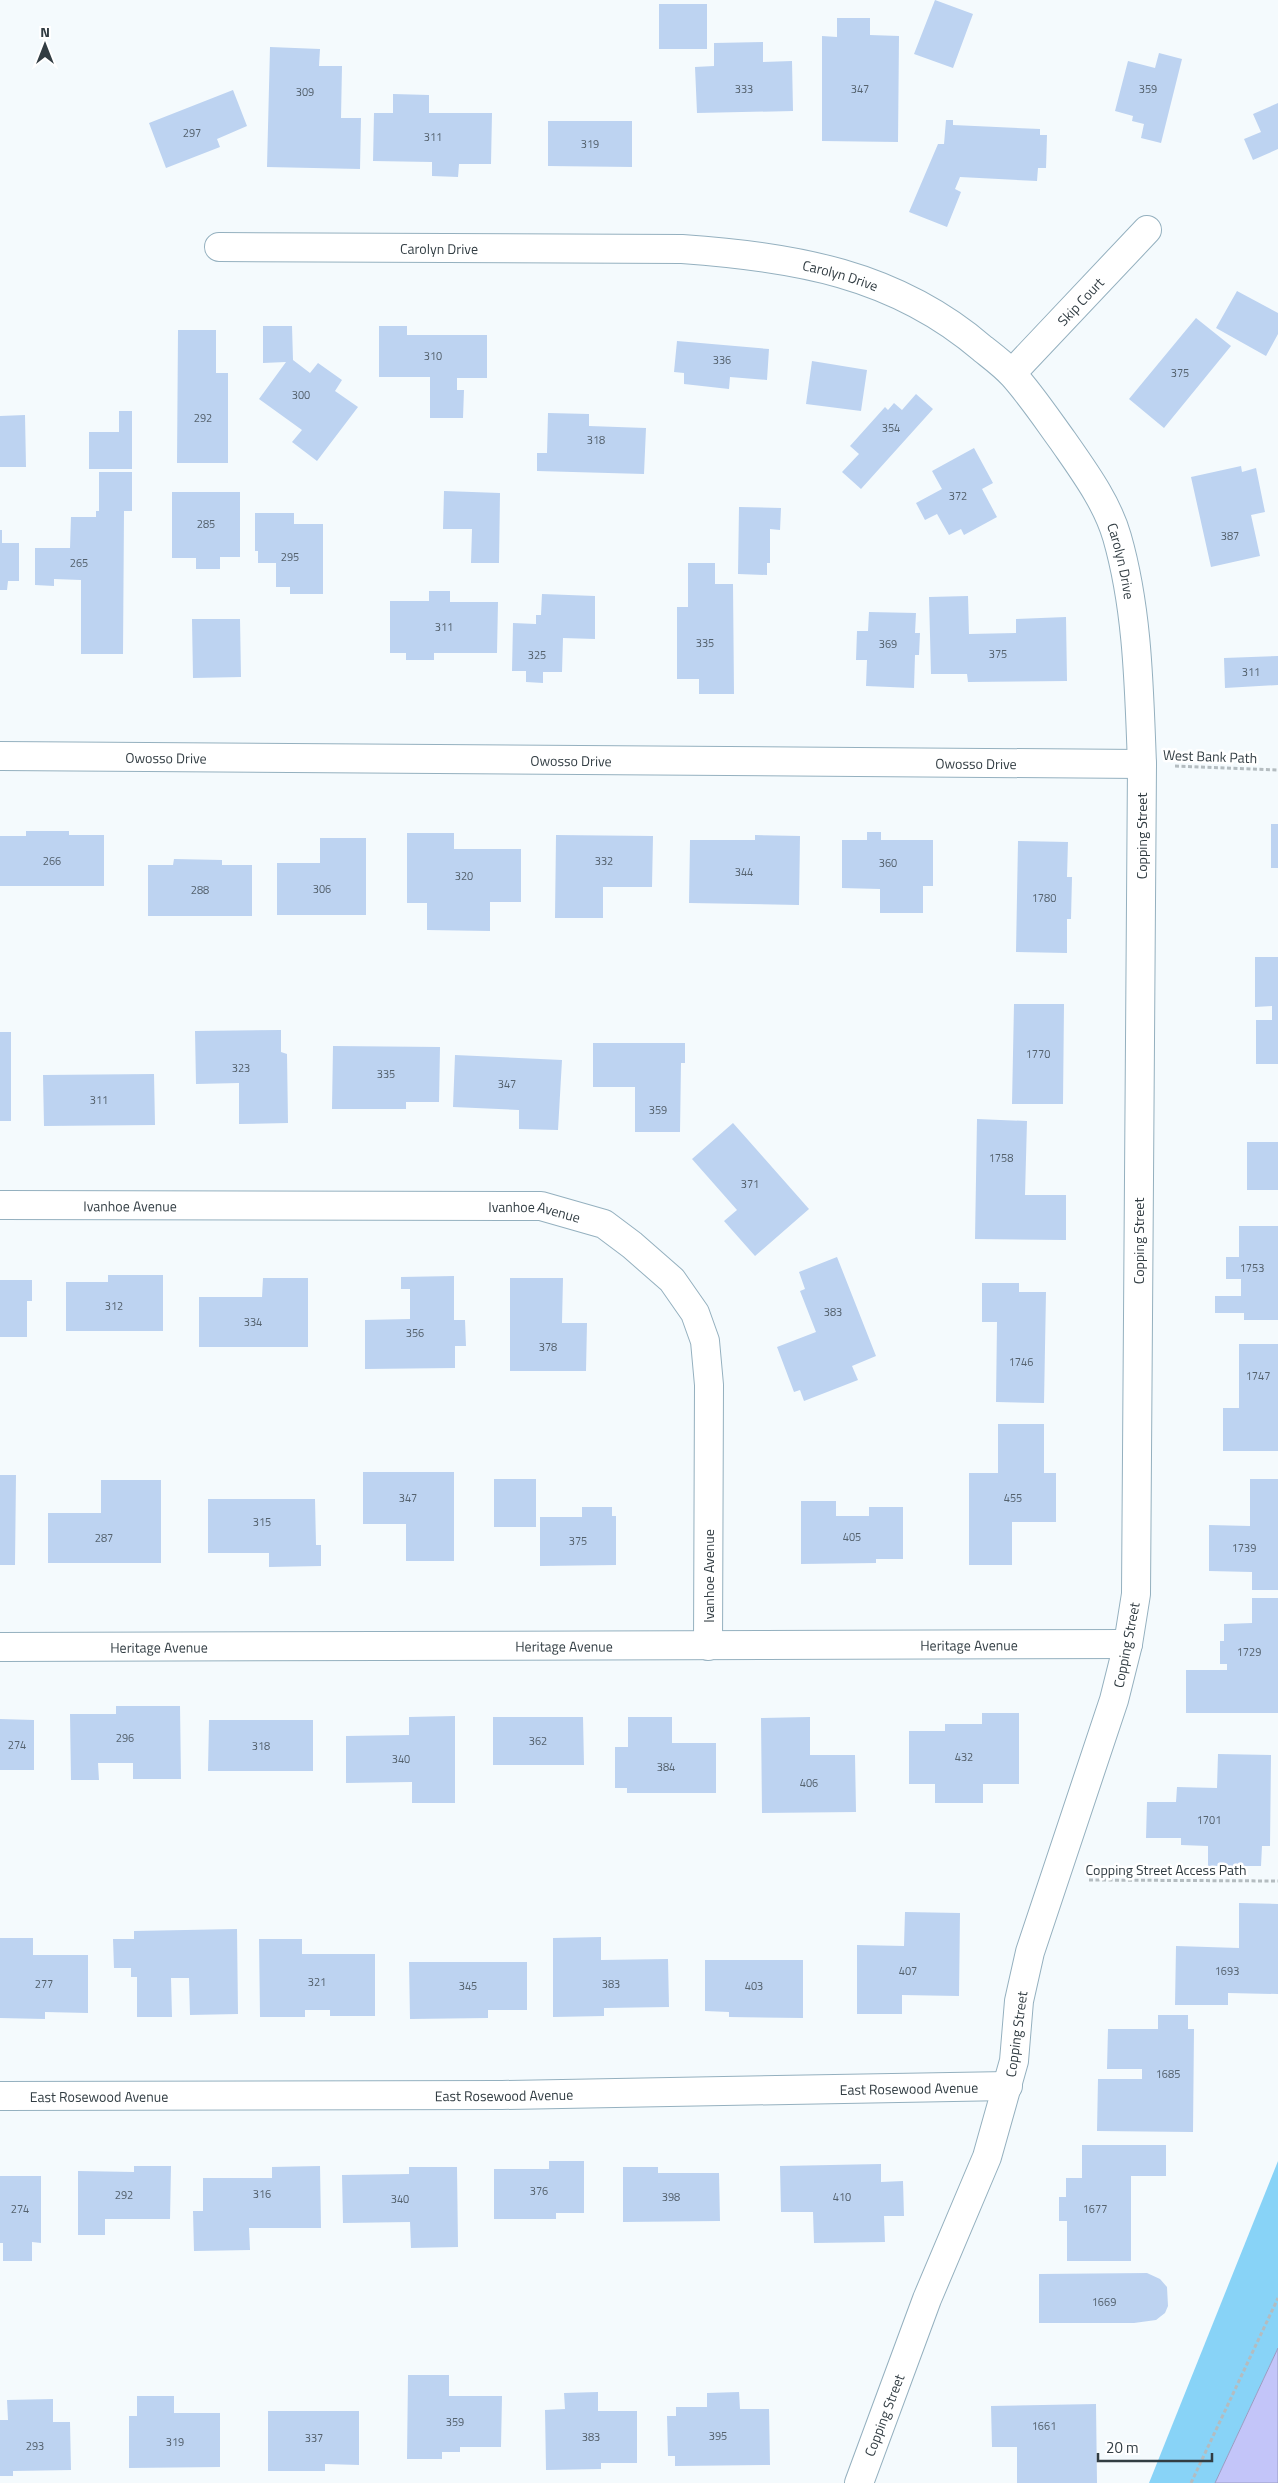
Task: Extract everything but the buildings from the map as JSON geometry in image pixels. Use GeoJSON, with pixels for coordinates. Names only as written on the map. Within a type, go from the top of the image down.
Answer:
{"type":"FeatureCollection","features":[{"type":"Feature","properties":{"kind":"street","name":"Skip Court"},"geometry":{"type":"LineString","coordinates":[[1012,374],[1147,230]]}},
{"type":"Feature","properties":{"kind":"street","name":"Carolyn Drive"},"geometry":{"type":"LineString","coordinates":[[219,247],[682,249],[750,254],[809,264],[879,287],[920,303],[966,334],[1012,374],[1084,472],[1108,513],[1117,536],[1134,634],[1139,684],[1142,764]]}},
{"type":"Feature","properties":{"kind":"street","name":"Owosso Drive"},"geometry":{"type":"LineString","coordinates":[[0,756],[1142,764]]}},
{"type":"Feature","properties":{"kind":"street","name":"Copping Street"},"geometry":{"type":"LineString","coordinates":[[859,2483],[927,2299],[987,2157],[1014,2061],[1021,1991],[1030,1952],[1103,1736],[1128,1644],[1136,1594],[1142,764]]}},
{"type":"Feature","properties":{"kind":"street","name":"Ivanhoe Avenue"},"geometry":{"type":"LineString","coordinates":[[0,1205],[541,1206],[604,1224],[632,1245],[672,1280],[695,1313],[704,1341],[709,1385],[708,1646]]}},
{"type":"Feature","properties":{"kind":"street","name":"Heritage Avenue"},"geometry":{"type":"LineString","coordinates":[[0,1647],[1128,1644]]}},
{"type":"Feature","properties":{"kind":"street","name":"East Rosewood Avenue"},"geometry":{"type":"LineString","coordinates":[[0,2096],[502,2095],[1008,2086]]}},
{"type":"Feature","properties":{"kind":"path","name":"West Bank Path"},"geometry":{"type":"LineString","coordinates":[[1142,764],[1278,770]]}},
{"type":"Feature","properties":{"kind":"path","name":"Copping Street Access Path"},"geometry":{"type":"LineString","coordinates":[[1054,1879],[1278,1881]]}},
{"type":"Feature","properties":{"kind":"path"},"geometry":{"type":"LineString","coordinates":[[1191,2483],[1278,2298]]}},
{"type":"Feature","properties":{"kind":"shaded area"},"geometry":{"type":"Polygon","coordinates":[[[1278,2161],[1278,2348],[1215,2483],[1149,2483],[1278,2161]]]}},
{"type":"Feature","properties":{"kind":"shaded area"},"geometry":{"type":"Polygon","coordinates":[[[1278,2348],[1278,2483],[1215,2483],[1278,2348]]]}}]}
